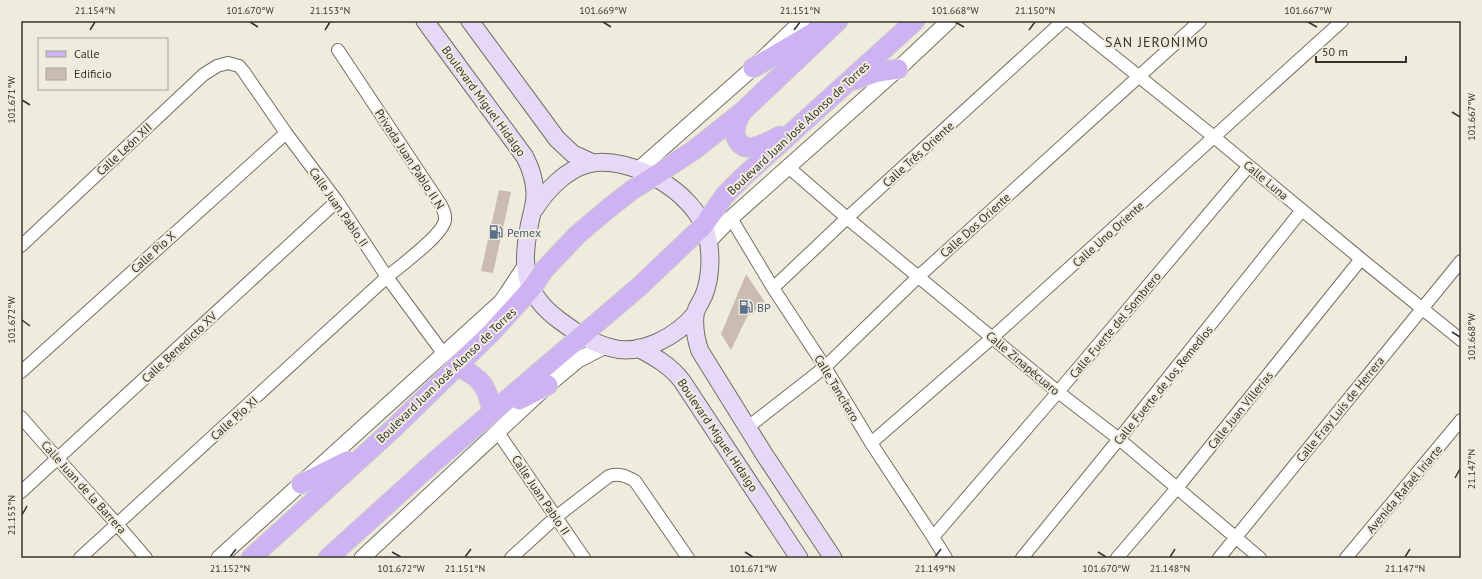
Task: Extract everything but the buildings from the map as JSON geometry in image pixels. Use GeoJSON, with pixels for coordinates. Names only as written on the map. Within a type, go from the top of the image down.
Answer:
{"type":"FeatureCollection","features":[{"type":"Feature","properties":{"kind":"main road","name":"Boulevard Miguel Hidalgo"},"geometry":{"type":"LineString","coordinates":[[425,21],[525,157],[534,178],[534,210],[527,238],[525,266],[531,289],[540,304],[581,336],[592,342],[627,350],[638,348],[669,366],[679,377],[799,558]]}},
{"type":"Feature","properties":{"kind":"main road"},"geometry":{"type":"LineString","coordinates":[[470,21],[556,139],[573,154],[593,163]]}},
{"type":"Feature","properties":{"kind":"main road"},"geometry":{"type":"LineString","coordinates":[[753,68],[833,21]]}},
{"type":"Feature","properties":{"kind":"main road","name":"Boulevard Juan José Alonso de Torres"},"geometry":{"type":"LineString","coordinates":[[251,558],[395,427],[492,332],[531,289],[544,270],[577,235],[632,190],[646,173],[694,150],[742,112],[838,21]]}},
{"type":"Feature","properties":{"kind":"main road","name":"Boulevard Juan José Alonso de Torres"},"geometry":{"type":"LineString","coordinates":[[328,558],[434,462],[640,286],[706,233],[722,199],[733,187],[793,130],[915,21]]}},
{"type":"Feature","properties":{"kind":"main road"},"geometry":{"type":"LineString","coordinates":[[846,84],[867,75],[898,69]]}},
{"type":"Feature","properties":{"kind":"main road"},"geometry":{"type":"LineString","coordinates":[[742,112],[736,127],[736,132],[737,141],[743,147],[754,147],[793,130]]}},
{"type":"Feature","properties":{"kind":"main road"},"geometry":{"type":"LineString","coordinates":[[534,210],[544,195],[561,178],[581,167],[593,163],[610,163],[646,173],[683,198],[692,208],[706,233],[709,270],[704,295],[695,314],[683,327],[657,342],[638,348]]}},
{"type":"Feature","properties":{"kind":"main road"},"geometry":{"type":"LineString","coordinates":[[695,314],[696,340],[705,360],[764,454],[833,558]]}},
{"type":"Feature","properties":{"kind":"main road"},"geometry":{"type":"LineString","coordinates":[[456,366],[474,375],[481,383],[490,397],[492,413],[548,385]]}},
{"type":"Feature","properties":{"kind":"main road"},"geometry":{"type":"LineString","coordinates":[[301,484],[368,451]]}},
{"type":"Feature","properties":{"kind":"street"},"geometry":{"type":"LineString","coordinates":[[646,173],[802,21]]}},
{"type":"Feature","properties":{"kind":"street","name":"Boulevard Juan José Alonso de Torres"},"geometry":{"type":"LineString","coordinates":[[706,233],[731,218],[787,166],[898,69],[949,21]]}},
{"type":"Feature","properties":{"kind":"street","name":"Calle Três Oriente"},"geometry":{"type":"LineString","coordinates":[[773,288],[847,218],[1063,21]]}},
{"type":"Feature","properties":{"kind":"street","name":"Calle Luna"},"geometry":{"type":"LineString","coordinates":[[1070,21],[1214,137],[1421,309],[1461,340]]}},
{"type":"Feature","properties":{"kind":"street","name":"Calle Dos Oriente"},"geometry":{"type":"LineString","coordinates":[[748,427],[825,367],[919,276],[1200,21]]}},
{"type":"Feature","properties":{"kind":"street","name":"Calle Uno Oriente"},"geometry":{"type":"LineString","coordinates":[[871,443],[993,337],[1342,21]]}},
{"type":"Feature","properties":{"kind":"street","name":"Privada Juan Pablo II N"},"geometry":{"type":"LineString","coordinates":[[338,50],[445,213],[446,219],[444,225],[435,237],[387,277]]}},
{"type":"Feature","properties":{"kind":"street","name":"Calle León XII"},"geometry":{"type":"LineString","coordinates":[[21,246],[203,75],[222,64],[233,64]]}},
{"type":"Feature","properties":{"kind":"street","name":"Calle Juan Pablo II"},"geometry":{"type":"LineString","coordinates":[[233,64],[244,72],[286,133],[337,200],[387,277],[443,353]]}},
{"type":"Feature","properties":{"kind":"street","name":"Calle Pío X"},"geometry":{"type":"LineString","coordinates":[[21,372],[286,133]]}},
{"type":"Feature","properties":{"kind":"street","name":"Calle Zinapécuaro"},"geometry":{"type":"LineString","coordinates":[[787,166],[847,218],[1058,392],[1119,439],[1260,558]]}},
{"type":"Feature","properties":{"kind":"street","name":"Calle Fuerte del Sombrero"},"geometry":{"type":"LineString","coordinates":[[933,537],[1249,166]]}},
{"type":"Feature","properties":{"kind":"street","name":"Calle Benedicto XV"},"geometry":{"type":"LineString","coordinates":[[21,492],[337,200]]}},
{"type":"Feature","properties":{"kind":"street","name":"Calle Fuerte de los Remedios"},"geometry":{"type":"LineString","coordinates":[[1022,558],[1302,210]]}},
{"type":"Feature","properties":{"kind":"street","name":"Calle Tancítaro"},"geometry":{"type":"LineString","coordinates":[[731,218],[773,288],[825,367],[871,443],[946,558]]}},
{"type":"Feature","properties":{"kind":"street","name":"Calle Juan Villerías"},"geometry":{"type":"LineString","coordinates":[[1117,558],[1177,488],[1361,260]]}},
{"type":"Feature","properties":{"kind":"street","name":"Calle Fray Luís de Herrera"},"geometry":{"type":"LineString","coordinates":[[1219,558],[1461,261]]}},
{"type":"Feature","properties":{"kind":"street","name":"Boulevard Juan José Alonso de Torres"},"geometry":{"type":"LineString","coordinates":[[219,558],[500,302],[525,266]]}},
{"type":"Feature","properties":{"kind":"street","name":"Calle Pío XI"},"geometry":{"type":"LineString","coordinates":[[80,558],[387,277]]}},
{"type":"Feature","properties":{"kind":"street"},"geometry":{"type":"LineString","coordinates":[[362,558],[548,385],[578,360],[605,346]]}},
{"type":"Feature","properties":{"kind":"street","name":"Calle Juan de la Barrera"},"geometry":{"type":"LineString","coordinates":[[21,417],[118,524],[146,558]]}},
{"type":"Feature","properties":{"kind":"street","name":"Avenida Rafaél Iriarte"},"geometry":{"type":"LineString","coordinates":[[1346,558],[1461,420]]}},
{"type":"Feature","properties":{"kind":"street","name":"Calle Juan Pablo II"},"geometry":{"type":"LineString","coordinates":[[497,431],[584,558]]}},
{"type":"Feature","properties":{"kind":"street"},"geometry":{"type":"LineString","coordinates":[[512,558],[556,517],[609,476],[616,474],[628,477],[636,482],[688,558]]}},
{"type":"Feature","properties":{"kind":"place","name":"Pemex"},"geometry":{"type":"Point","coordinates":[496,232]}},
{"type":"Feature","properties":{"kind":"place","name":"BP"},"geometry":{"type":"Point","coordinates":[746,307]}},
{"type":"Feature","properties":{"kind":"district","name":"SAN JERONIMO"},"geometry":{"type":"Point","coordinates":[1157,42]}}]}
